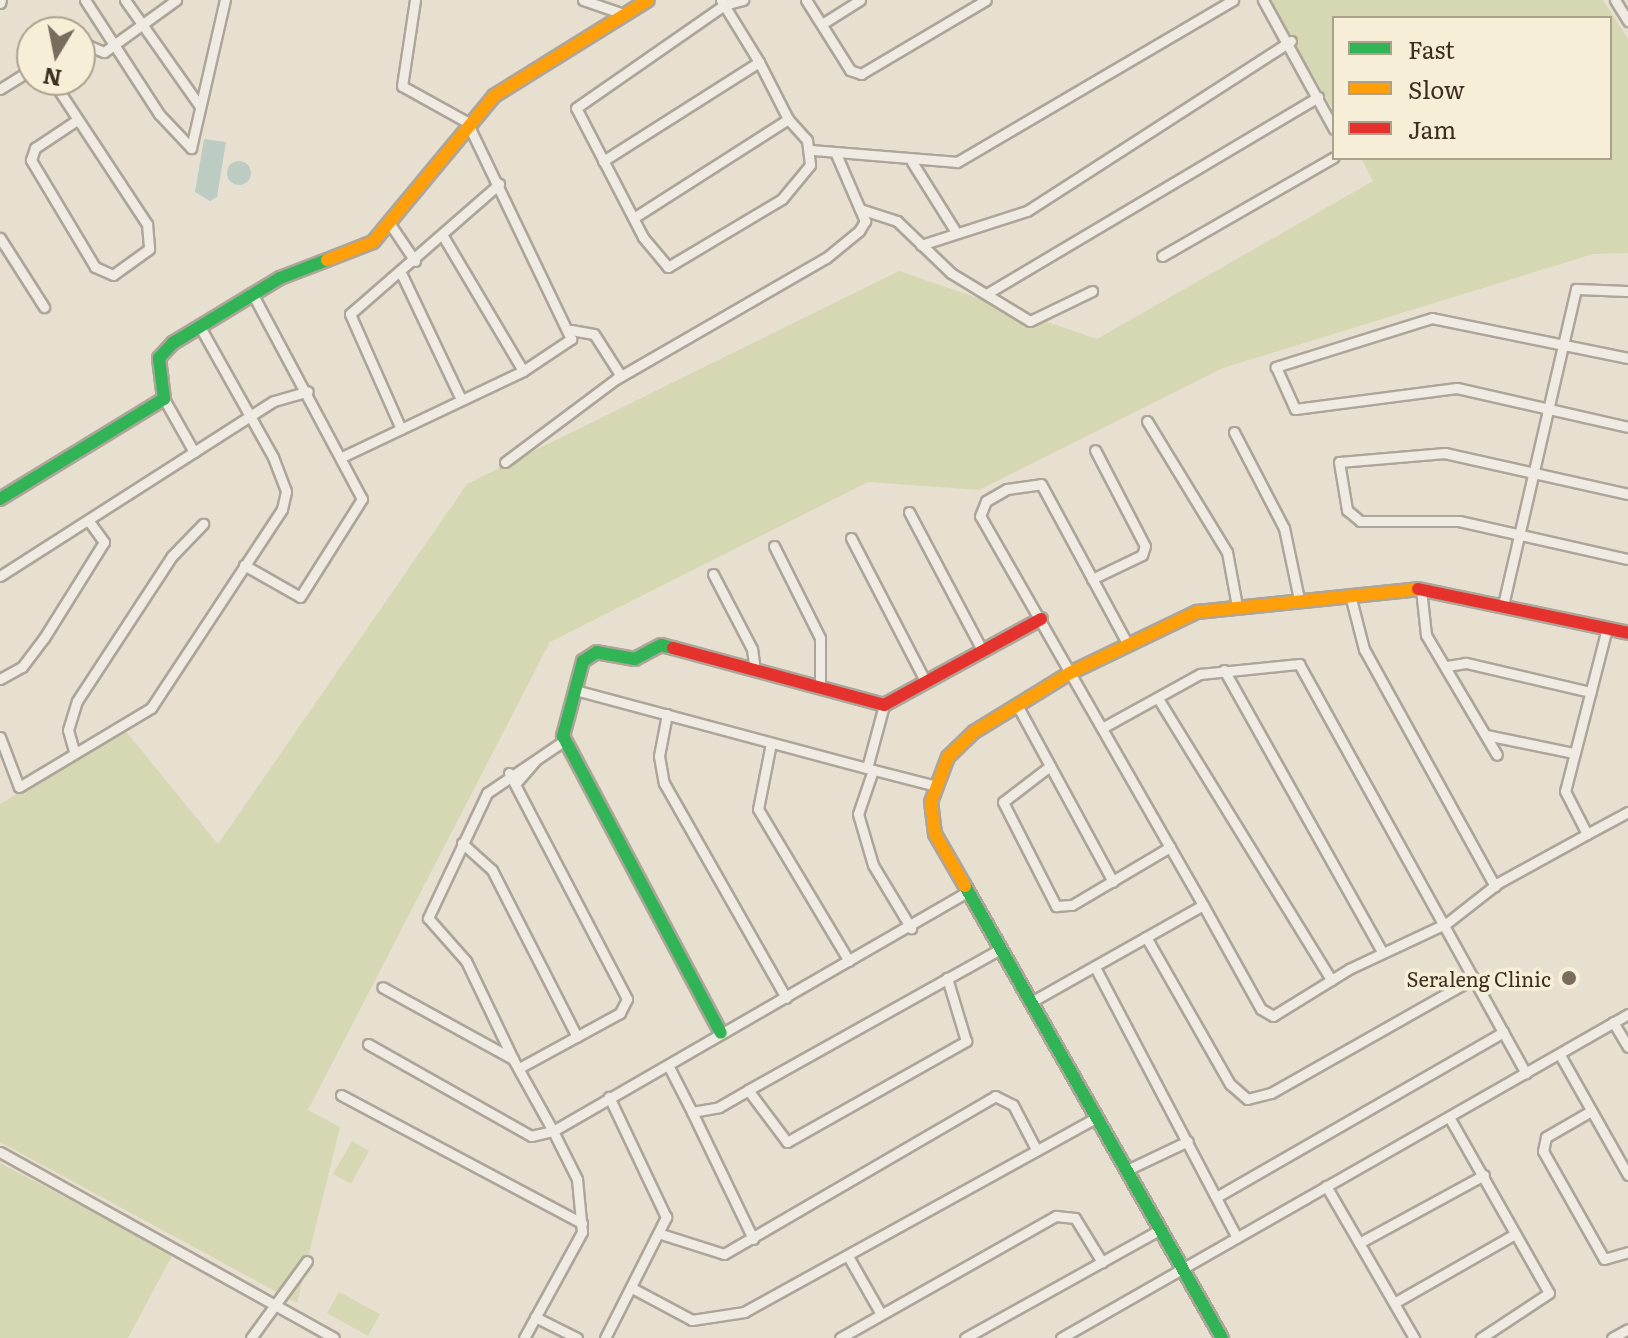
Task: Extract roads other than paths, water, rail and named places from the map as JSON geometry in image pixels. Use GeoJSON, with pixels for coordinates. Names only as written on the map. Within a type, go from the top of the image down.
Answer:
{"type":"FeatureCollection","features":[{"type":"Feature","properties":{"kind":"street"},"geometry":{"type":"LineString","coordinates":[[85,0],[115,47],[191,148],[225,0]]}},
{"type":"Feature","properties":{"kind":"street"},"geometry":{"type":"LineString","coordinates":[[125,0],[199,105]]}},
{"type":"Feature","properties":{"kind":"street"},"geometry":{"type":"LineString","coordinates":[[344,456],[523,371],[564,347],[571,330],[467,122],[402,86],[415,0]]}},
{"type":"Feature","properties":{"kind":"street"},"geometry":{"type":"LineString","coordinates":[[583,0],[624,14]]}},
{"type":"Feature","properties":{"kind":"street"},"geometry":{"type":"LineString","coordinates":[[194,452],[164,399],[159,358],[252,293],[357,252],[392,227],[467,122],[507,87],[648,0]]}},
{"type":"Feature","properties":{"kind":"street"},"geometry":{"type":"LineString","coordinates":[[743,0],[722,2],[576,108],[659,263],[675,267],[782,199],[805,178],[812,150]]}},
{"type":"Feature","properties":{"kind":"street"},"geometry":{"type":"LineString","coordinates":[[806,0],[850,70],[870,73],[986,0]]}},
{"type":"Feature","properties":{"kind":"street"},"geometry":{"type":"LineString","coordinates":[[822,24],[860,0]]}},
{"type":"Feature","properties":{"kind":"street"},"geometry":{"type":"LineString","coordinates":[[722,2],[759,62],[788,119],[812,150],[942,165],[969,156],[1233,0]]}},
{"type":"Feature","properties":{"kind":"street"},"geometry":{"type":"LineString","coordinates":[[1263,0],[1291,41],[1332,125]]}},
{"type":"Feature","properties":{"kind":"street"},"geometry":{"type":"LineString","coordinates":[[1615,0],[1628,21]]}},
{"type":"Feature","properties":{"kind":"street"},"geometry":{"type":"LineString","coordinates":[[96,51],[115,47],[171,2]]}},
{"type":"Feature","properties":{"kind":"street"},"geometry":{"type":"LineString","coordinates":[[921,245],[954,229],[1027,211],[1291,41]]}},
{"type":"Feature","properties":{"kind":"street"},"geometry":{"type":"LineString","coordinates":[[603,161],[759,62]]}},
{"type":"Feature","properties":{"kind":"street"},"geometry":{"type":"LineString","coordinates":[[62,96],[151,236],[147,252],[113,275],[95,267],[31,160],[35,148],[77,120]]}},
{"type":"Feature","properties":{"kind":"street"},"geometry":{"type":"LineString","coordinates":[[988,293],[1318,97]]}},
{"type":"Feature","properties":{"kind":"street"},"geometry":{"type":"LineString","coordinates":[[635,217],[788,119]]}},
{"type":"Feature","properties":{"kind":"street"},"geometry":{"type":"LineString","coordinates":[[505,462],[621,376],[826,258],[859,231],[860,209],[836,154]]}},
{"type":"Feature","properties":{"kind":"street"},"geometry":{"type":"LineString","coordinates":[[1162,256],[1332,158]]}},
{"type":"Feature","properties":{"kind":"street"},"geometry":{"type":"LineString","coordinates":[[912,162],[954,229]]}},
{"type":"Feature","properties":{"kind":"street"},"geometry":{"type":"LineString","coordinates":[[401,429],[350,314],[402,275],[499,184]]}},
{"type":"Feature","properties":{"kind":"street"},"geometry":{"type":"LineString","coordinates":[[860,209],[897,221],[921,245],[988,293],[1039,322],[1092,291]]}},
{"type":"Feature","properties":{"kind":"street"},"geometry":{"type":"LineString","coordinates":[[392,227],[415,261]]}},
{"type":"Feature","properties":{"kind":"street"},"geometry":{"type":"LineString","coordinates":[[443,236],[523,371]]}},
{"type":"Feature","properties":{"kind":"street"},"geometry":{"type":"LineString","coordinates":[[0,238],[44,307]]}},
{"type":"Feature","properties":{"kind":"street"},"geometry":{"type":"LineString","coordinates":[[402,275],[461,399]]}},
{"type":"Feature","properties":{"kind":"street"},"geometry":{"type":"LineString","coordinates":[[1503,605],[1546,403],[1576,289],[1628,291]]}},
{"type":"Feature","properties":{"kind":"street"},"geometry":{"type":"LineString","coordinates":[[244,565],[286,595],[302,596],[359,507],[359,483],[252,293]]}},
{"type":"Feature","properties":{"kind":"street"},"geometry":{"type":"LineString","coordinates":[[1628,358],[1432,318],[1276,367],[1295,409],[1442,388],[1546,403],[1628,427]]}},
{"type":"Feature","properties":{"kind":"street"},"geometry":{"type":"LineString","coordinates":[[0,737],[19,787],[158,701],[286,498],[249,417],[200,327]]}},
{"type":"Feature","properties":{"kind":"street"},"geometry":{"type":"LineString","coordinates":[[571,330],[594,334],[621,376]]}},
{"type":"Feature","properties":{"kind":"street"},"geometry":{"type":"LineString","coordinates":[[0,576],[249,417],[308,391]]}},
{"type":"Feature","properties":{"kind":"street"},"geometry":{"type":"LineString","coordinates":[[0,499],[164,399]]}},
{"type":"Feature","properties":{"kind":"street"},"geometry":{"type":"LineString","coordinates":[[1147,421],[1227,552],[1237,606]]}},
{"type":"Feature","properties":{"kind":"street"},"geometry":{"type":"LineString","coordinates":[[1234,432],[1284,528],[1299,599]]}},
{"type":"Feature","properties":{"kind":"street"},"geometry":{"type":"LineString","coordinates":[[1092,579],[1145,546],[1095,450]]}},
{"type":"Feature","properties":{"kind":"street"},"geometry":{"type":"LineString","coordinates":[[1628,494],[1445,453],[1339,462],[1347,510],[1360,521],[1459,521],[1628,559]]}},
{"type":"Feature","properties":{"kind":"street"},"geometry":{"type":"LineString","coordinates":[[1127,643],[1041,484],[996,493],[980,516],[1264,1014],[1278,1014],[1382,952],[1447,923],[1495,886],[1628,812]]}},
{"type":"Feature","properties":{"kind":"street"},"geometry":{"type":"LineString","coordinates":[[909,512],[981,648]]}},
{"type":"Feature","properties":{"kind":"street"},"geometry":{"type":"LineString","coordinates":[[0,679],[22,667],[44,638],[104,542],[88,520]]}},
{"type":"Feature","properties":{"kind":"street"},"geometry":{"type":"LineString","coordinates":[[74,751],[68,730],[77,701],[172,556],[203,524]]}},
{"type":"Feature","properties":{"kind":"street"},"geometry":{"type":"LineString","coordinates":[[851,538],[925,681]]}},
{"type":"Feature","properties":{"kind":"street"},"geometry":{"type":"LineString","coordinates":[[774,546],[820,638],[820,688]]}},
{"type":"Feature","properties":{"kind":"street"},"geometry":{"type":"LineString","coordinates":[[713,574],[752,649],[755,671]]}},
{"type":"Feature","properties":{"kind":"street"},"geometry":{"type":"LineString","coordinates":[[1421,589],[1426,635],[1497,755]]}},
{"type":"Feature","properties":{"kind":"street"},"geometry":{"type":"LineString","coordinates":[[1222,1338],[1129,1169],[1095,1118],[1002,948],[935,834],[936,786],[958,745],[1070,673],[1127,643],[1182,617],[1237,606],[1421,589],[1628,633]]}},
{"type":"Feature","properties":{"kind":"street"},"geometry":{"type":"LineString","coordinates":[[1350,595],[1364,649],[1495,886]]}},
{"type":"Feature","properties":{"kind":"street"},"geometry":{"type":"LineString","coordinates":[[721,1033],[565,740],[575,690],[588,655],[635,659],[658,645],[884,705],[981,648],[1041,619]]}},
{"type":"Feature","properties":{"kind":"street"},"geometry":{"type":"LineString","coordinates":[[1587,834],[1565,791],[1607,628]]}},
{"type":"Feature","properties":{"kind":"street"},"geometry":{"type":"LineString","coordinates":[[1447,666],[1466,663],[1591,692]]}},
{"type":"Feature","properties":{"kind":"street"},"geometry":{"type":"LineString","coordinates":[[1102,728],[1159,700],[1200,674],[1299,664],[1447,923],[1526,1073]]}},
{"type":"Feature","properties":{"kind":"street"},"geometry":{"type":"LineString","coordinates":[[1224,670],[1382,952]]}},
{"type":"Feature","properties":{"kind":"street"},"geometry":{"type":"LineString","coordinates":[[575,690],[936,786]]}},
{"type":"Feature","properties":{"kind":"street"},"geometry":{"type":"LineString","coordinates":[[1159,700],[1331,980]]}},
{"type":"Feature","properties":{"kind":"street"},"geometry":{"type":"LineString","coordinates":[[884,705],[858,807],[862,833],[911,928]]}},
{"type":"Feature","properties":{"kind":"street"},"geometry":{"type":"LineString","coordinates":[[1017,705],[1113,882]]}},
{"type":"Feature","properties":{"kind":"street"},"geometry":{"type":"LineString","coordinates":[[667,714],[659,756],[664,783],[786,998]]}},
{"type":"Feature","properties":{"kind":"street"},"geometry":{"type":"LineString","coordinates":[[1486,735],[1574,753]]}},
{"type":"Feature","properties":{"kind":"street"},"geometry":{"type":"LineString","coordinates":[[513,1059],[466,961],[428,918],[487,793],[509,773],[565,740]]}},
{"type":"Feature","properties":{"kind":"street"},"geometry":{"type":"LineString","coordinates":[[771,743],[758,809],[849,961]]}},
{"type":"Feature","properties":{"kind":"street"},"geometry":{"type":"LineString","coordinates":[[516,783],[536,759]]}},
{"type":"Feature","properties":{"kind":"street"},"geometry":{"type":"LineString","coordinates":[[1050,766],[1003,802],[1034,870],[1060,907],[1113,882],[1170,847]]}},
{"type":"Feature","properties":{"kind":"street"},"geometry":{"type":"LineString","coordinates":[[509,773],[627,994],[620,1013],[521,1067]]}},
{"type":"Feature","properties":{"kind":"street"},"geometry":{"type":"LineString","coordinates":[[462,843],[492,870],[577,1037]]}},
{"type":"Feature","properties":{"kind":"street"},"geometry":{"type":"LineString","coordinates":[[368,1044],[531,1136],[553,1131],[911,928],[967,892]]}},
{"type":"Feature","properties":{"kind":"street"},"geometry":{"type":"LineString","coordinates":[[1031,1002],[1097,971],[1146,937],[1203,905]]}},
{"type":"Feature","properties":{"kind":"street"},"geometry":{"type":"LineString","coordinates":[[1146,937],[1230,1084],[1247,1099],[1271,1093],[1474,978]]}},
{"type":"Feature","properties":{"kind":"street"},"geometry":{"type":"LineString","coordinates":[[692,1112],[719,1107],[1002,948]]}},
{"type":"Feature","properties":{"kind":"street"},"geometry":{"type":"LineString","coordinates":[[1097,971],[1220,1195],[1237,1238]]}},
{"type":"Feature","properties":{"kind":"street"},"geometry":{"type":"LineString","coordinates":[[748,1090],[787,1142],[880,1093],[966,1041],[947,978]]}},
{"type":"Feature","properties":{"kind":"street"},"geometry":{"type":"LineString","coordinates":[[382,987],[513,1059],[521,1067],[577,1179],[582,1223],[575,1251],[524,1338]]}},
{"type":"Feature","properties":{"kind":"street"},"geometry":{"type":"LineString","coordinates":[[1061,1338],[1628,1014]]}},
{"type":"Feature","properties":{"kind":"street"},"geometry":{"type":"LineString","coordinates":[[1613,1022],[1628,1047]]}},
{"type":"Feature","properties":{"kind":"street"},"geometry":{"type":"LineString","coordinates":[[1220,1195],[1504,1032]]}},
{"type":"Feature","properties":{"kind":"street"},"geometry":{"type":"LineString","coordinates":[[1560,1055],[1628,1175]]}},
{"type":"Feature","properties":{"kind":"street"},"geometry":{"type":"LineString","coordinates":[[668,1065],[753,1239]]}},
{"type":"Feature","properties":{"kind":"street"},"geometry":{"type":"LineString","coordinates":[[341,1095],[582,1223]]}},
{"type":"Feature","properties":{"kind":"street"},"geometry":{"type":"LineString","coordinates":[[605,1338],[661,1234],[665,1210],[609,1097]]}},
{"type":"Feature","properties":{"kind":"street"},"geometry":{"type":"LineString","coordinates":[[661,1234],[719,1256],[753,1239],[990,1098],[1007,1099],[1036,1149]]}},
{"type":"Feature","properties":{"kind":"street"},"geometry":{"type":"LineString","coordinates":[[1591,1111],[1546,1137],[1543,1151],[1604,1259],[1628,1252]]}},
{"type":"Feature","properties":{"kind":"street"},"geometry":{"type":"LineString","coordinates":[[1449,1117],[1484,1175],[1549,1297],[1481,1338]]}},
{"type":"Feature","properties":{"kind":"street"},"geometry":{"type":"LineString","coordinates":[[632,1288],[692,1320],[716,1319],[773,1301],[1095,1118]]}},
{"type":"Feature","properties":{"kind":"street"},"geometry":{"type":"LineString","coordinates":[[1129,1169],[1188,1141]]}},
{"type":"Feature","properties":{"kind":"street"},"geometry":{"type":"LineString","coordinates":[[0,1152],[334,1338]]}},
{"type":"Feature","properties":{"kind":"street"},"geometry":{"type":"LineString","coordinates":[[1361,1242],[1484,1175]]}},
{"type":"Feature","properties":{"kind":"street"},"geometry":{"type":"LineString","coordinates":[[1326,1186],[1414,1338]]}},
{"type":"Feature","properties":{"kind":"street"},"geometry":{"type":"LineString","coordinates":[[840,1338],[1056,1216],[1075,1218],[1102,1262]]}},
{"type":"Feature","properties":{"kind":"street"},"geometry":{"type":"LineString","coordinates":[[965,1338],[1161,1229]]}},
{"type":"Feature","properties":{"kind":"street"},"geometry":{"type":"LineString","coordinates":[[1394,1303],[1515,1234]]}},
{"type":"Feature","properties":{"kind":"street"},"geometry":{"type":"LineString","coordinates":[[849,1258],[881,1314]]}},
{"type":"Feature","properties":{"kind":"street"},"geometry":{"type":"LineString","coordinates":[[251,1338],[279,1308],[307,1261]]}},
{"type":"Feature","properties":{"kind":"street"},"geometry":{"type":"LineString","coordinates":[[535,1317],[577,1338]]}},
{"type":"Feature","properties":{"kind":"street"},"geometry":{"type":"LineString","coordinates":[[1612,1338],[1628,1329]]}},
{"type":"Feature","properties":{"kind":"place","name":"Seraleng Clinic"},"geometry":{"type":"Point","coordinates":[1569,978]}}]}
